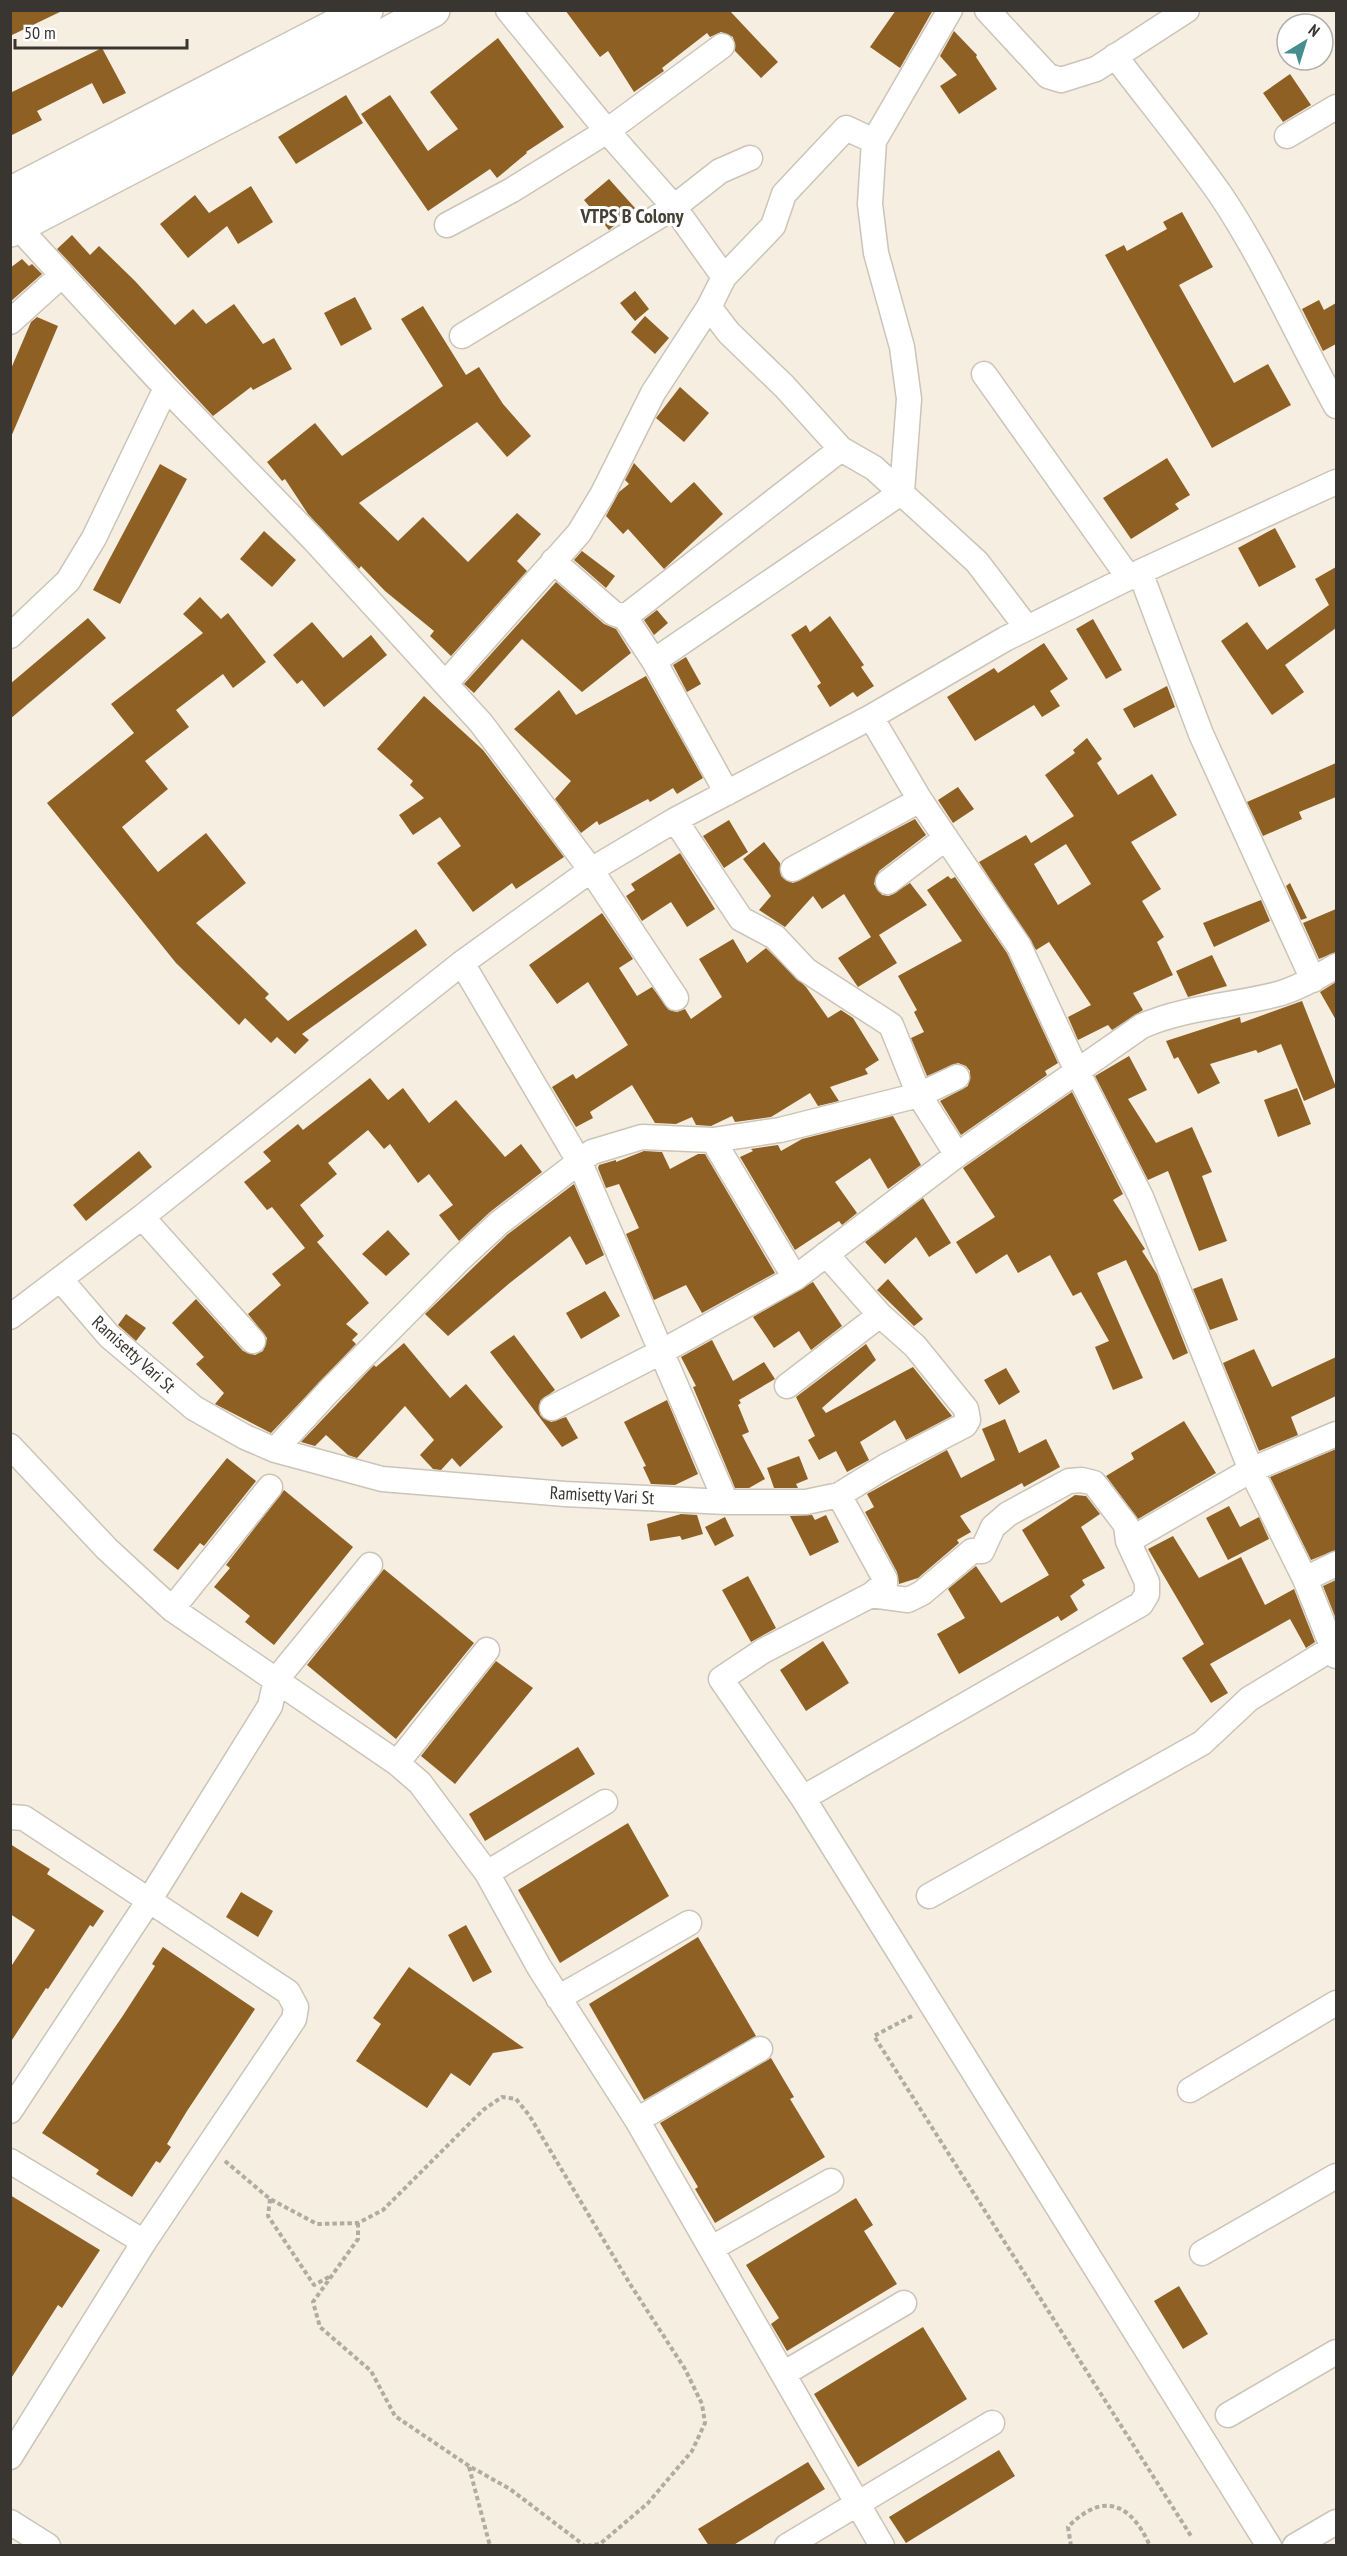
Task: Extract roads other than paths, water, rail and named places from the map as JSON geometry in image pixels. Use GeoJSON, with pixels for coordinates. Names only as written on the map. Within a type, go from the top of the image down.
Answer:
{"type":"FeatureCollection","features":[{"type":"Feature","properties":{"kind":"highway"},"geometry":{"type":"LineString","coordinates":[[10,194],[366,10]]}},
{"type":"Feature","properties":{"kind":"highway"},"geometry":{"type":"LineString","coordinates":[[14,228],[434,10]]}},
{"type":"Feature","properties":{"kind":"street"},"geometry":{"type":"LineString","coordinates":[[508,10],[607,131],[674,207],[724,277]]}},
{"type":"Feature","properties":{"kind":"street"},"geometry":{"type":"LineString","coordinates":[[902,492],[909,399],[902,347],[876,253],[870,204],[874,141],[950,10]]}},
{"type":"Feature","properties":{"kind":"street"},"geometry":{"type":"LineString","coordinates":[[987,10],[1048,76],[1061,80],[1096,69],[1187,10]]}},
{"type":"Feature","properties":{"kind":"street"},"geometry":{"type":"LineString","coordinates":[[447,225],[512,190],[607,131],[722,46]]}},
{"type":"Feature","properties":{"kind":"street"},"geometry":{"type":"LineString","coordinates":[[1115,56],[1220,194],[1256,253],[1300,343],[1336,406]]}},
{"type":"Feature","properties":{"kind":"street"},"geometry":{"type":"LineString","coordinates":[[1287,136],[1336,107]]}},
{"type":"Feature","properties":{"kind":"street"},"geometry":{"type":"LineString","coordinates":[[446,683],[541,579],[553,561],[579,533],[602,495],[653,393],[709,307],[724,277],[773,226],[784,194],[846,128],[874,141]]}},
{"type":"Feature","properties":{"kind":"street"},"geometry":{"type":"LineString","coordinates":[[462,336],[674,207],[720,171],[750,158]]}},
{"type":"Feature","properties":{"kind":"street"},"geometry":{"type":"LineString","coordinates":[[14,228],[62,275],[166,388],[314,540],[482,723],[591,870],[676,998]]}},
{"type":"Feature","properties":{"kind":"street"},"geometry":{"type":"LineString","coordinates":[[10,322],[62,275]]}},
{"type":"Feature","properties":{"kind":"street"},"geometry":{"type":"LineString","coordinates":[[709,307],[729,333],[784,386],[841,449],[874,468],[977,562],[1027,628]]}},
{"type":"Feature","properties":{"kind":"street"},"geometry":{"type":"LineString","coordinates":[[984,374],[1135,575],[1201,734],[1313,980]]}},
{"type":"Feature","properties":{"kind":"street"},"geometry":{"type":"LineString","coordinates":[[10,636],[68,581],[94,538],[166,388]]}},
{"type":"Feature","properties":{"kind":"street"},"geometry":{"type":"LineString","coordinates":[[625,616],[841,449]]}},
{"type":"Feature","properties":{"kind":"street"},"geometry":{"type":"LineString","coordinates":[[10,1317],[142,1217],[462,963],[591,870],[675,820],[871,717],[1027,628],[1336,482]]}},
{"type":"Feature","properties":{"kind":"street"},"geometry":{"type":"LineString","coordinates":[[654,661],[902,492]]}},
{"type":"Feature","properties":{"kind":"street"},"geometry":{"type":"LineString","coordinates":[[553,561],[613,613],[625,616],[654,661],[727,793]]}},
{"type":"Feature","properties":{"kind":"street"},"geometry":{"type":"LineString","coordinates":[[871,717],[920,800],[1019,946],[1077,1071],[1141,1197],[1251,1470],[1305,1579],[1335,1650],[1249,1699],[1202,1743],[929,1896]]}},
{"type":"Feature","properties":{"kind":"street"},"geometry":{"type":"LineString","coordinates":[[793,869],[920,800]]}},
{"type":"Feature","properties":{"kind":"street"},"geometry":{"type":"LineString","coordinates":[[675,820],[741,919],[775,937],[806,970],[891,1025],[919,1095],[957,1155]]}},
{"type":"Feature","properties":{"kind":"street"},"geometry":{"type":"LineString","coordinates":[[888,882],[946,838]]}},
{"type":"Feature","properties":{"kind":"street"},"geometry":{"type":"LineString","coordinates":[[462,963],[580,1163],[726,1502]]}},
{"type":"Feature","properties":{"kind":"street"},"geometry":{"type":"LineString","coordinates":[[552,1408],[661,1352],[795,1278],[957,1155],[1142,1026],[1166,1016],[1279,993],[1313,980],[1336,966]]}},
{"type":"Feature","properties":{"kind":"street"},"geometry":{"type":"LineString","coordinates":[[275,1450],[328,1392],[459,1260],[499,1223],[592,1152],[642,1137],[713,1140],[805,1125],[919,1095],[957,1077]]}},
{"type":"Feature","properties":{"kind":"street"},"geometry":{"type":"LineString","coordinates":[[713,1140],[795,1278]]}},
{"type":"Feature","properties":{"kind":"street"},"geometry":{"type":"LineString","coordinates":[[142,1217],[253,1341]]}},
{"type":"Feature","properties":{"kind":"street","name":"Ramisetty Vari St"},"geometry":{"type":"LineString","coordinates":[[61,1280],[109,1336],[194,1407],[245,1437],[275,1450],[382,1479],[565,1494],[726,1502],[806,1502],[839,1495],[886,1466],[965,1425],[968,1420],[966,1409],[915,1346],[880,1314],[826,1254]]}},
{"type":"Feature","properties":{"kind":"street"},"geometry":{"type":"LineString","coordinates":[[787,1386],[880,1314]]}},
{"type":"Feature","properties":{"kind":"street"},"geometry":{"type":"LineString","coordinates":[[1128,1541],[1251,1470],[1336,1434]]}},
{"type":"Feature","properties":{"kind":"street"},"geometry":{"type":"LineString","coordinates":[[10,1446],[107,1549],[172,1609],[397,1763],[420,1783],[487,1873],[558,1998],[637,2120],[882,2546]]}},
{"type":"Feature","properties":{"kind":"street"},"geometry":{"type":"LineString","coordinates":[[803,1798],[1141,1604],[1147,1594],[1147,1582],[1128,1541],[1126,1525],[1094,1483],[1082,1480],[1069,1482],[1008,1514],[993,1527],[982,1551],[972,1551],[922,1593],[908,1600],[871,1595]]}},
{"type":"Feature","properties":{"kind":"street"},"geometry":{"type":"LineString","coordinates":[[172,1609],[270,1486]]}},
{"type":"Feature","properties":{"kind":"street"},"geometry":{"type":"LineString","coordinates":[[839,1495],[885,1579],[885,1583],[871,1595],[763,1651],[721,1679],[803,1798],[1269,2546]]}},
{"type":"Feature","properties":{"kind":"street"},"geometry":{"type":"LineString","coordinates":[[10,2111],[150,1899],[270,1706],[276,1680],[369,1564]]}},
{"type":"Feature","properties":{"kind":"street"},"geometry":{"type":"LineString","coordinates":[[1305,1579],[1336,1564]]}},
{"type":"Feature","properties":{"kind":"street"},"geometry":{"type":"LineString","coordinates":[[397,1763],[487,1650]]}},
{"type":"Feature","properties":{"kind":"street"},"geometry":{"type":"LineString","coordinates":[[487,1873],[605,1802]]}},
{"type":"Feature","properties":{"kind":"street"},"geometry":{"type":"LineString","coordinates":[[10,1817],[24,1818],[150,1899],[288,1992],[296,2007],[294,2019],[144,2242],[10,2457]]}},
{"type":"Feature","properties":{"kind":"street"},"geometry":{"type":"LineString","coordinates":[[558,1998],[689,1923]]}},
{"type":"Feature","properties":{"kind":"street"},"geometry":{"type":"LineString","coordinates":[[1190,2090],[1336,2003]]}},
{"type":"Feature","properties":{"kind":"street"},"geometry":{"type":"LineString","coordinates":[[637,2120],[760,2049]]}},
{"type":"Feature","properties":{"kind":"street"},"geometry":{"type":"LineString","coordinates":[[10,2161],[144,2242]]}},
{"type":"Feature","properties":{"kind":"street"},"geometry":{"type":"LineString","coordinates":[[1202,2253],[1336,2176]]}},
{"type":"Feature","properties":{"kind":"street"},"geometry":{"type":"LineString","coordinates":[[712,2248],[831,2181]]}},
{"type":"Feature","properties":{"kind":"street"},"geometry":{"type":"LineString","coordinates":[[783,2374],[904,2303]]}},
{"type":"Feature","properties":{"kind":"street"},"geometry":{"type":"LineString","coordinates":[[1228,2415],[1336,2352]]}},
{"type":"Feature","properties":{"kind":"street"},"geometry":{"type":"LineString","coordinates":[[787,2546],[992,2423]]}},
{"type":"Feature","properties":{"kind":"street"},"geometry":{"type":"LineString","coordinates":[[10,2522],[48,2546]]}},
{"type":"Feature","properties":{"kind":"street"},"geometry":{"type":"LineString","coordinates":[[1295,2546],[1336,2522]]}},
{"type":"Feature","properties":{"kind":"district","name":"VTPS B Colony"},"geometry":{"type":"Point","coordinates":[632,216]}}]}
